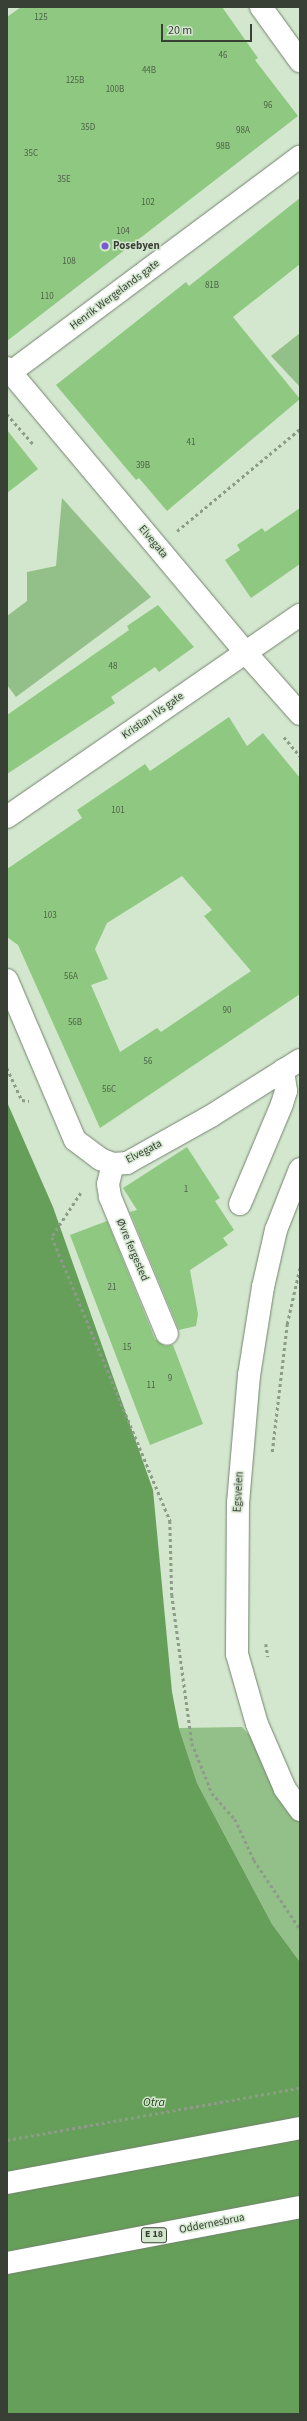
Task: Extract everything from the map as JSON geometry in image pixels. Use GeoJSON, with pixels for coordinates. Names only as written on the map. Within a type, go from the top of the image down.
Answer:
{"type":"FeatureCollection","features":[{"type":"Feature","properties":{"kind":"main road"},"geometry":{"type":"LineString","coordinates":[[261,7],[300,61]]}},
{"type":"Feature","properties":{"kind":"main road","name":"Henrik Wergelands gate"},"geometry":{"type":"LineString","coordinates":[[8,372],[300,157]]}},
{"type":"Feature","properties":{"kind":"main road","name":"Elvegata"},"geometry":{"type":"LineString","coordinates":[[8,372],[245,652],[300,714]]}},
{"type":"Feature","properties":{"kind":"main road","name":"Kristian IVs gate"},"geometry":{"type":"LineString","coordinates":[[7,817],[300,615]]}},
{"type":"Feature","properties":{"kind":"main road"},"geometry":{"type":"LineString","coordinates":[[7,980],[74,1140],[106,1162]]}},
{"type":"Feature","properties":{"kind":"main road"},"geometry":{"type":"LineString","coordinates":[[240,1204],[282,1104],[292,1065]]}},
{"type":"Feature","properties":{"kind":"main road","name":"Elvegata"},"geometry":{"type":"LineString","coordinates":[[106,1162],[127,1163],[211,1116],[292,1065]]}},
{"type":"Feature","properties":{"kind":"main road","name":"Øvre fergested"},"geometry":{"type":"LineString","coordinates":[[106,1162],[110,1197],[167,1334]]}},
{"type":"Feature","properties":{"kind":"main road","name":"Egsveien"},"geometry":{"type":"LineString","coordinates":[[300,1169],[276,1230],[263,1287],[249,1375],[238,1502],[237,1654],[257,1724],[285,1789],[300,1810]]}},
{"type":"Feature","properties":{"kind":"main road"},"geometry":{"type":"LineString","coordinates":[[7,2183],[300,2128]]}},
{"type":"Feature","properties":{"kind":"main road","name":"Oddernesbrua"},"geometry":{"type":"LineString","coordinates":[[7,2263],[300,2207]]}},
{"type":"Feature","properties":{"kind":"path"},"geometry":{"type":"LineString","coordinates":[[158,548],[300,429]]}},
{"type":"Feature","properties":{"kind":"path"},"geometry":{"type":"LineString","coordinates":[[106,1162],[52,1237],[170,1521],[172,1595],[192,1743],[212,1793],[234,1819],[254,1860],[300,1929]]}},
{"type":"Feature","properties":{"kind":"path"},"geometry":{"type":"LineString","coordinates":[[271,1456],[287,1324],[300,1267]]}},
{"type":"Feature","properties":{"kind":"path"},"geometry":{"type":"LineString","coordinates":[[265,1636],[269,1664]]}},
{"type":"Feature","properties":{"kind":"path"},"geometry":{"type":"LineString","coordinates":[[7,2140],[300,2088]]}},
{"type":"Feature","properties":{"kind":"shaded area"},"geometry":{"type":"Polygon","coordinates":[[[300,333],[300,387],[271,356],[300,333]]]}},
{"type":"Feature","properties":{"kind":"shaded area"},"geometry":{"type":"Polygon","coordinates":[[[62,498],[151,597],[16,697],[7,685],[7,616],[27,601],[27,572],[56,566],[62,498]]]}},
{"type":"Feature","properties":{"kind":"shaded area"},"geometry":{"type":"Polygon","coordinates":[[[242,1727],[300,1791],[300,1962],[272,1924],[197,1783],[179,1728],[242,1727]]]}},
{"type":"Feature","properties":{"kind":"water","name":"Otra"},"geometry":{"type":"Polygon","coordinates":[[[7,1102],[53,1207],[153,1490],[172,1692],[179,1728],[197,1783],[272,1924],[300,1962],[300,2414],[7,2414],[7,1102]]]}},
{"type":"Feature","properties":{"kind":"building","name":"Posebyen"},"geometry":{"type":"Polygon","coordinates":[[[21,7],[222,7],[258,58],[255,60],[298,116],[7,341],[7,17],[21,7]]]}},
{"type":"Feature","properties":{"kind":"building"},"geometry":{"type":"Polygon","coordinates":[[[300,198],[300,264],[233,317],[300,399],[167,511],[139,478],[136,480],[56,385],[186,282],[189,286],[300,198]]]}},
{"type":"Feature","properties":{"kind":"building"},"geometry":{"type":"Polygon","coordinates":[[[7,430],[38,469],[7,493],[7,430]]]}},
{"type":"Feature","properties":{"kind":"building"},"geometry":{"type":"Polygon","coordinates":[[[300,508],[300,564],[251,598],[225,560],[240,550],[237,545],[262,528],[265,532],[300,508]]]}},
{"type":"Feature","properties":{"kind":"building"},"geometry":{"type":"Polygon","coordinates":[[[158,605],[194,647],[159,672],[155,667],[111,697],[115,703],[7,774],[7,715],[129,630],[127,626],[158,605]]]}},
{"type":"Feature","properties":{"kind":"building"},"geometry":{"type":"Polygon","coordinates":[[[229,717],[247,746],[263,733],[300,778],[300,994],[100,1128],[18,945],[7,937],[7,869],[82,818],[77,810],[145,764],[150,771],[229,717]],[[182,876],[107,923],[95,949],[108,979],[91,985],[120,1052],[157,1028],[161,1032],[251,971],[204,916],[212,910],[182,876]]]}},
{"type":"Feature","properties":{"kind":"building"},"geometry":{"type":"Polygon","coordinates":[[[187,1147],[220,1198],[215,1201],[234,1230],[223,1238],[228,1245],[190,1270],[198,1314],[196,1326],[179,1330],[130,1212],[137,1210],[123,1188],[187,1147]]]}},
{"type":"Feature","properties":{"kind":"building"},"geometry":{"type":"Polygon","coordinates":[[[107,1221],[155,1339],[165,1346],[173,1345],[203,1424],[150,1445],[70,1235],[107,1221]]]}},
{"type":"Feature","properties":{"kind":"place","name":"Posebyen"},"geometry":{"type":"Point","coordinates":[105,246]}}]}
